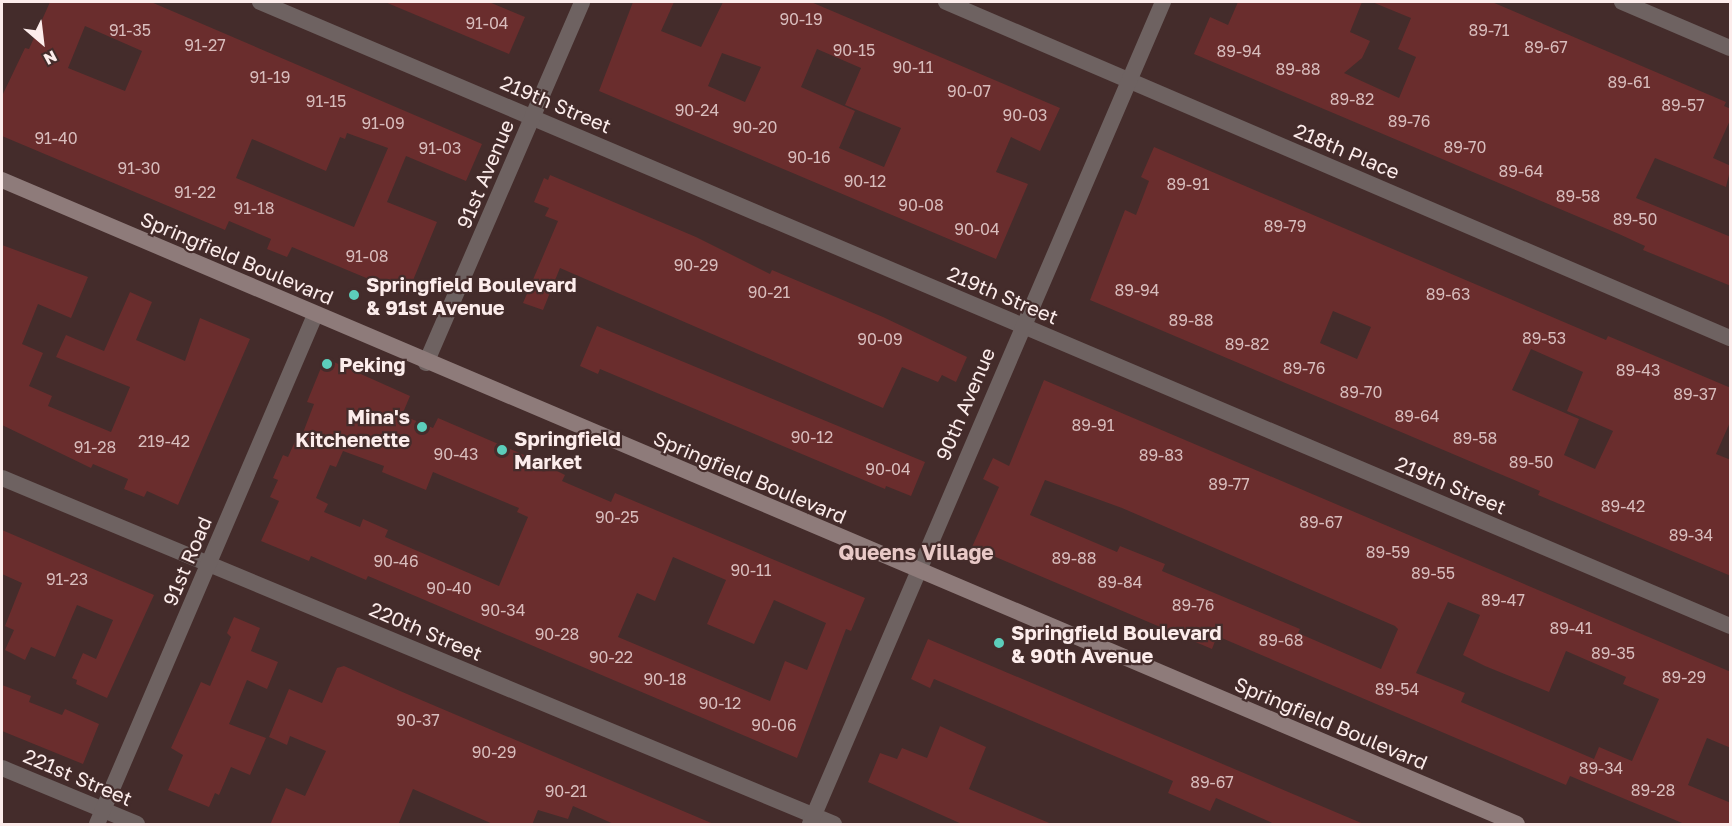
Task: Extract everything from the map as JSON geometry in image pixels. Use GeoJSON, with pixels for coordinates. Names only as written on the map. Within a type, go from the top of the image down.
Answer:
{"type":"FeatureCollection","features":[{"type":"Feature","properties":{"kind":"main road","name":"Springfield Boulevard"},"geometry":{"type":"LineString","coordinates":[[2,180],[426,363],[1517,825]]}},
{"type":"Feature","properties":{"kind":"street","name":"219th Street"},"geometry":{"type":"LineString","coordinates":[[260,2],[1731,626]]}},
{"type":"Feature","properties":{"kind":"street","name":"91st Avenue"},"geometry":{"type":"LineString","coordinates":[[426,363],[582,2]]}},
{"type":"Feature","properties":{"kind":"street","name":"218th Place"},"geometry":{"type":"LineString","coordinates":[[946,2],[1731,338]]}},
{"type":"Feature","properties":{"kind":"street","name":"90th Avenue"},"geometry":{"type":"LineString","coordinates":[[811,820],[916,570],[1131,82],[1163,2]]}},
{"type":"Feature","properties":{"kind":"street"},"geometry":{"type":"LineString","coordinates":[[1622,2],[1731,48]]}},
{"type":"Feature","properties":{"kind":"street","name":"91st Road"},"geometry":{"type":"LineString","coordinates":[[100,817],[315,315]]}},
{"type":"Feature","properties":{"kind":"street","name":"220th Street"},"geometry":{"type":"LineString","coordinates":[[2,478],[209,563],[811,820],[834,825]]}},
{"type":"Feature","properties":{"kind":"street","name":"221st Street"},"geometry":{"type":"LineString","coordinates":[[2,768],[100,817],[137,825]]}},
{"type":"Feature","properties":{"kind":"building"},"geometry":{"type":"Polygon","coordinates":[[[50,2],[151,2],[482,144],[466,181],[406,156],[387,202],[437,222],[407,295],[292,247],[287,257],[267,249],[271,239],[229,221],[225,230],[2,136],[2,96],[25,48],[29,49],[50,2]],[[85,26],[68,68],[125,91],[142,51],[85,26]],[[347,133],[345,139],[340,137],[326,171],[252,139],[236,178],[354,227],[388,148],[347,133]]]}},
{"type":"Feature","properties":{"kind":"building"},"geometry":{"type":"Polygon","coordinates":[[[385,2],[489,2],[525,17],[509,54],[385,2]]]}},
{"type":"Feature","properties":{"kind":"building"},"geometry":{"type":"Polygon","coordinates":[[[633,2],[674,2],[661,31],[701,47],[723,2],[811,2],[1060,108],[1040,151],[1011,137],[996,172],[1028,184],[996,259],[599,91],[633,2]],[[817,49],[801,87],[855,111],[839,148],[884,167],[901,128],[845,105],[861,68],[817,49]],[[722,53],[708,86],[745,102],[761,67],[722,53]]]}},
{"type":"Feature","properties":{"kind":"building"},"geometry":{"type":"Polygon","coordinates":[[[1238,2],[1362,2],[1350,32],[1370,41],[1362,58],[1344,73],[1399,98],[1416,57],[1398,49],[1411,18],[1372,2],[1492,2],[1726,102],[1724,106],[1731,109],[1731,118],[1713,158],[1731,166],[1726,187],[1655,158],[1636,198],[1731,237],[1731,286],[1643,250],[1645,246],[1619,234],[1194,54],[1210,17],[1228,25],[1238,2]]]}},
{"type":"Feature","properties":{"kind":"building"},"geometry":{"type":"Polygon","coordinates":[[[1154,147],[1606,340],[1608,336],[1731,388],[1731,420],[1716,454],[1731,460],[1731,576],[1538,495],[1540,491],[1090,300],[1125,210],[1136,215],[1149,181],[1141,177],[1154,147]],[[1333,311],[1320,343],[1357,359],[1371,327],[1333,311]],[[1531,349],[1512,390],[1579,419],[1564,455],[1595,469],[1613,431],[1567,411],[1583,372],[1531,349]]]}},
{"type":"Feature","properties":{"kind":"building"},"geometry":{"type":"Polygon","coordinates":[[[550,175],[696,237],[770,274],[772,270],[883,317],[967,357],[956,382],[942,375],[938,382],[902,367],[883,408],[560,268],[543,310],[523,303],[558,221],[545,216],[549,208],[534,202],[544,178],[548,180],[550,175]]]}},
{"type":"Feature","properties":{"kind":"building"},"geometry":{"type":"Polygon","coordinates":[[[2,245],[88,277],[71,318],[38,304],[22,344],[43,353],[29,386],[52,396],[48,406],[111,432],[130,387],[56,357],[66,335],[104,351],[130,292],[152,302],[136,340],[185,361],[200,318],[250,339],[178,505],[147,491],[144,497],[124,489],[128,479],[93,464],[91,468],[2,425],[2,245]]]}},
{"type":"Feature","properties":{"kind":"building"},"geometry":{"type":"Polygon","coordinates":[[[597,326],[925,462],[911,496],[886,486],[885,489],[600,369],[598,374],[580,366],[597,326]]]}},
{"type":"Feature","properties":{"kind":"building"},"geometry":{"type":"Polygon","coordinates":[[[325,358],[410,396],[402,415],[433,428],[438,418],[531,458],[565,475],[562,481],[611,502],[615,493],[865,598],[851,631],[846,629],[797,758],[368,576],[366,580],[311,556],[309,561],[261,541],[279,501],[270,497],[278,480],[273,478],[283,455],[288,457],[297,437],[301,438],[314,404],[307,402],[325,358]],[[343,451],[336,467],[330,465],[316,498],[328,504],[324,512],[360,527],[363,519],[388,530],[385,537],[499,586],[528,517],[517,512],[519,508],[433,472],[426,490],[382,472],[384,466],[343,451]],[[673,557],[655,601],[637,593],[618,637],[770,701],[785,661],[807,670],[826,623],[774,600],[754,644],[707,624],[726,580],[673,557]]]}},
{"type":"Feature","properties":{"kind":"building"},"geometry":{"type":"Polygon","coordinates":[[[1044,380],[1731,672],[1731,748],[1707,738],[1688,785],[1731,803],[1731,825],[1687,825],[1570,776],[1566,785],[1217,636],[1212,649],[972,547],[999,487],[983,479],[993,458],[1009,466],[1044,380]],[[1045,480],[1030,515],[1117,552],[1120,546],[1165,564],[1162,571],[1300,629],[1298,633],[1381,669],[1398,629],[1395,626],[1122,508],[1045,480]],[[1448,602],[1416,673],[1465,693],[1461,702],[1594,759],[1599,747],[1632,761],[1659,699],[1623,684],[1626,677],[1566,651],[1549,692],[1485,666],[1463,655],[1480,615],[1448,602]]]}},
{"type":"Feature","properties":{"kind":"building"},"geometry":{"type":"Polygon","coordinates":[[[2,530],[154,595],[107,698],[76,684],[77,680],[72,678],[83,653],[96,659],[113,620],[77,605],[55,657],[31,647],[25,660],[5,650],[14,630],[5,626],[22,583],[2,574],[2,530]]]}},
{"type":"Feature","properties":{"kind":"building"},"geometry":{"type":"Polygon","coordinates":[[[234,617],[260,628],[251,651],[278,662],[267,689],[247,680],[229,724],[266,738],[250,775],[231,767],[219,795],[215,793],[209,807],[168,790],[183,755],[171,748],[201,682],[210,686],[231,637],[227,633],[234,617]]]}},
{"type":"Feature","properties":{"kind":"building"},"geometry":{"type":"Polygon","coordinates":[[[928,639],[1366,825],[1277,825],[1216,798],[1210,811],[1168,793],[1173,781],[934,679],[930,688],[911,679],[928,639]]]}},
{"type":"Feature","properties":{"kind":"building"},"geometry":{"type":"Polygon","coordinates":[[[344,666],[716,825],[616,825],[573,806],[568,819],[538,810],[532,825],[495,825],[413,789],[398,825],[270,825],[286,788],[305,796],[326,751],[290,736],[287,745],[269,737],[289,689],[322,703],[337,668],[344,666]]]}},
{"type":"Feature","properties":{"kind":"building"},"geometry":{"type":"Polygon","coordinates":[[[2,685],[31,696],[29,702],[62,715],[65,709],[99,724],[83,764],[2,731],[2,685]]]}},
{"type":"Feature","properties":{"kind":"building"},"geometry":{"type":"Polygon","coordinates":[[[940,726],[986,747],[969,789],[1054,825],[964,825],[868,782],[880,753],[897,759],[902,748],[927,758],[940,726]]]}},
{"type":"Feature","properties":{"kind":"place","name":"Springfield Boulevard & 91st Avenue"},"geometry":{"type":"Point","coordinates":[354,295]}},
{"type":"Feature","properties":{"kind":"place","name":"Peking"},"geometry":{"type":"Point","coordinates":[327,364]}},
{"type":"Feature","properties":{"kind":"place","name":"Mina's Kitchenette"},"geometry":{"type":"Point","coordinates":[422,427]}},
{"type":"Feature","properties":{"kind":"place","name":"Springfield Market"},"geometry":{"type":"Point","coordinates":[502,450]}},
{"type":"Feature","properties":{"kind":"place","name":"Springfield Boulevard & 90th Avenue"},"geometry":{"type":"Point","coordinates":[999,643]}},
{"type":"Feature","properties":{"kind":"district","name":"Queens Village"},"geometry":{"type":"Point","coordinates":[916,552]}}]}
